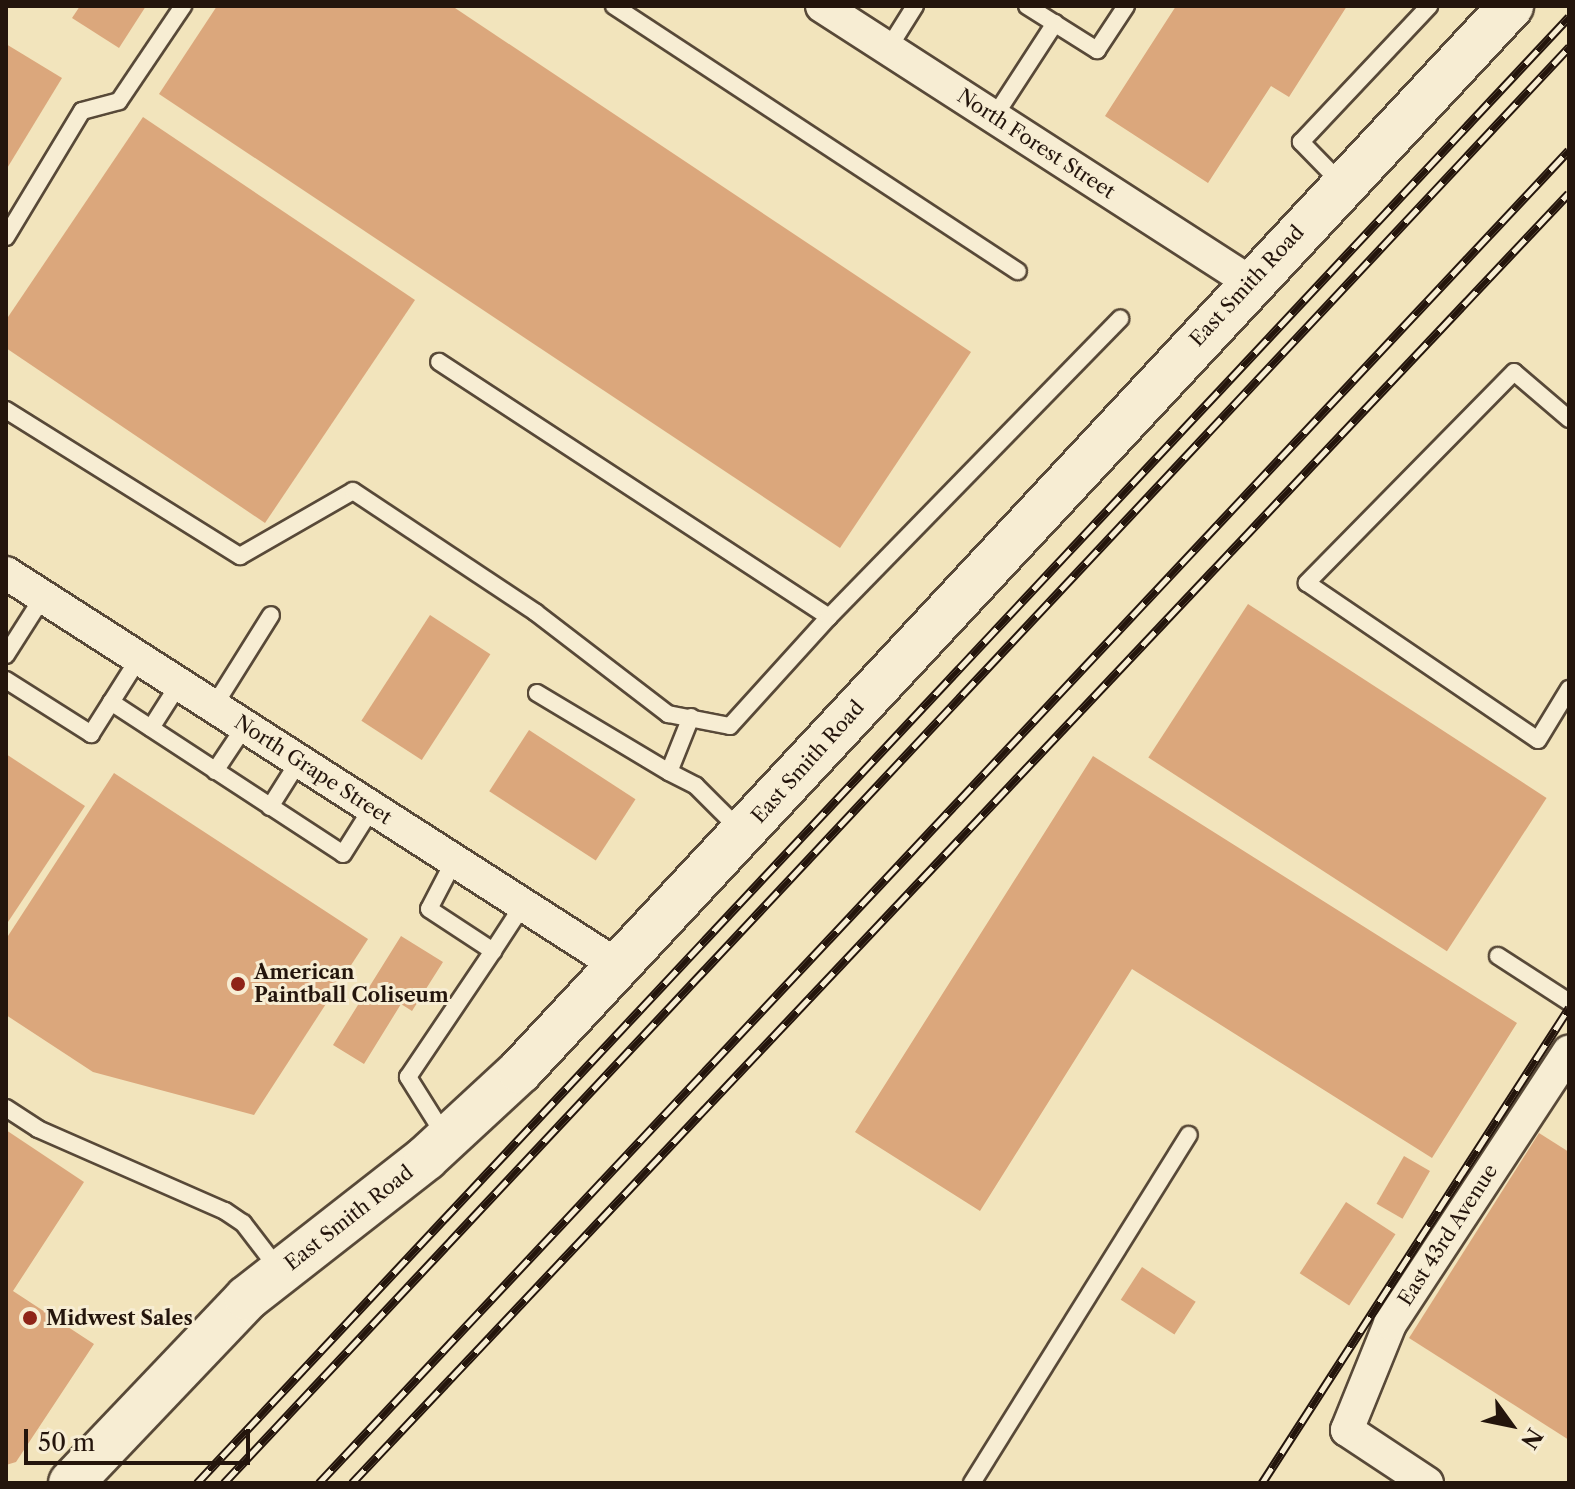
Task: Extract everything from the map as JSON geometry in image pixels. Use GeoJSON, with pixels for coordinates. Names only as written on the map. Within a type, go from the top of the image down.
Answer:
{"type":"FeatureCollection","features":[{"type":"Feature","properties":{"kind":"street","name":"North Forest Street"},"geometry":{"type":"LineString","coordinates":[[822,6],[1250,282]]}},
{"type":"Feature","properties":{"kind":"street","name":"East Smith Road"},"geometry":{"type":"LineString","coordinates":[[71,1483],[202,1342],[280,1271],[447,1139],[620,967],[1250,282],[1511,6]]}},
{"type":"Feature","properties":{"kind":"street","name":"North Grape Street"},"geometry":{"type":"LineString","coordinates":[[6,573],[620,967]]}},
{"type":"Feature","properties":{"kind":"street","name":"East 43rd Avenue"},"geometry":{"type":"LineString","coordinates":[[1427,1483],[1347,1430],[1390,1324],[1565,1065]]}},
{"type":"Feature","properties":{"kind":"lane"},"geometry":{"type":"LineString","coordinates":[[6,237],[82,111],[119,101],[183,6]]}},
{"type":"Feature","properties":{"kind":"lane"},"geometry":{"type":"LineString","coordinates":[[614,6],[1018,271]]}},
{"type":"Feature","properties":{"kind":"lane"},"geometry":{"type":"LineString","coordinates":[[888,49],[915,6]]}},
{"type":"Feature","properties":{"kind":"lane"},"geometry":{"type":"LineString","coordinates":[[1027,6],[1097,50],[1126,6]]}},
{"type":"Feature","properties":{"kind":"lane"},"geometry":{"type":"LineString","coordinates":[[1342,185],[1301,142],[1429,6]]}},
{"type":"Feature","properties":{"kind":"lane"},"geometry":{"type":"LineString","coordinates":[[994,117],[1055,23]]}},
{"type":"Feature","properties":{"kind":"lane"},"geometry":{"type":"LineString","coordinates":[[6,410],[240,556],[353,491],[535,612],[668,714],[730,726],[829,617],[1120,319]]}},
{"type":"Feature","properties":{"kind":"lane"},"geometry":{"type":"LineString","coordinates":[[439,362],[829,617]]}},
{"type":"Feature","properties":{"kind":"lane"},"geometry":{"type":"LineString","coordinates":[[1569,419],[1514,372],[1307,583],[1538,740],[1569,689]]}},
{"type":"Feature","properties":{"kind":"lane"},"geometry":{"type":"LineString","coordinates":[[6,655],[43,597]]}},
{"type":"Feature","properties":{"kind":"lane"},"geometry":{"type":"LineString","coordinates":[[214,706],[271,615]]}},
{"type":"Feature","properties":{"kind":"lane"},"geometry":{"type":"LineString","coordinates":[[6,680],[91,734],[139,658]]}},
{"type":"Feature","properties":{"kind":"lane"},"geometry":{"type":"LineString","coordinates":[[151,728],[179,684]]}},
{"type":"Feature","properties":{"kind":"lane"},"geometry":{"type":"LineString","coordinates":[[537,693],[696,786],[743,833]]}},
{"type":"Feature","properties":{"kind":"lane"},"geometry":{"type":"LineString","coordinates":[[111,702],[343,854],[372,808]]}},
{"type":"Feature","properties":{"kind":"lane"},"geometry":{"type":"LineString","coordinates":[[669,772],[691,717]]}},
{"type":"Feature","properties":{"kind":"lane"},"geometry":{"type":"LineString","coordinates":[[215,771],[245,726]]}},
{"type":"Feature","properties":{"kind":"lane"},"geometry":{"type":"LineString","coordinates":[[270,807],[299,761]]}},
{"type":"Feature","properties":{"kind":"lane"},"geometry":{"type":"LineString","coordinates":[[454,861],[429,909],[493,951]]}},
{"type":"Feature","properties":{"kind":"lane"},"geometry":{"type":"LineString","coordinates":[[447,1139],[408,1077],[523,905]]}},
{"type":"Feature","properties":{"kind":"lane"},"geometry":{"type":"LineString","coordinates":[[1498,956],[1569,1002]]}},
{"type":"Feature","properties":{"kind":"lane"},"geometry":{"type":"LineString","coordinates":[[6,1108],[38,1129],[225,1211],[243,1223],[280,1271]]}},
{"type":"Feature","properties":{"kind":"lane"},"geometry":{"type":"LineString","coordinates":[[972,1483],[1189,1135]]}},
{"type":"Feature","properties":{"kind":"building"},"geometry":{"type":"Polygon","coordinates":[[[80,6],[146,6],[119,48],[72,18],[80,6]]]}},
{"type":"Feature","properties":{"kind":"building"},"geometry":{"type":"Polygon","coordinates":[[[217,6],[452,6],[971,352],[840,548],[159,94],[217,6]]]}},
{"type":"Feature","properties":{"kind":"building"},"geometry":{"type":"Polygon","coordinates":[[[1176,6],[1347,6],[1289,97],[1271,86],[1208,183],[1105,116],[1176,6]]]}},
{"type":"Feature","properties":{"kind":"building"},"geometry":{"type":"Polygon","coordinates":[[[6,44],[62,78],[6,170],[6,44]]]}},
{"type":"Feature","properties":{"kind":"building"},"geometry":{"type":"Polygon","coordinates":[[[143,117],[415,300],[265,523],[6,348],[6,320],[143,117]]]}},
{"type":"Feature","properties":{"kind":"building"},"geometry":{"type":"Polygon","coordinates":[[[1248,604],[1547,798],[1447,951],[1148,757],[1248,604]]]}},
{"type":"Feature","properties":{"kind":"building"},"geometry":{"type":"Polygon","coordinates":[[[430,615],[490,654],[422,760],[361,721],[430,615]]]}},
{"type":"Feature","properties":{"kind":"building"},"geometry":{"type":"Polygon","coordinates":[[[529,730],[636,799],[596,860],[489,791],[529,730]]]}},
{"type":"Feature","properties":{"kind":"building"},"geometry":{"type":"Polygon","coordinates":[[[6,754],[85,806],[6,925],[6,754]]]}},
{"type":"Feature","properties":{"kind":"building"},"geometry":{"type":"Polygon","coordinates":[[[1093,756],[1517,1023],[1432,1158],[1132,969],[980,1211],[855,1132],[1093,756]]]}},
{"type":"Feature","properties":{"kind":"building"},"geometry":{"type":"Polygon","coordinates":[[[114,773],[368,939],[254,1115],[93,1072],[6,1015],[6,939],[114,773]]]}},
{"type":"Feature","properties":{"kind":"building"},"geometry":{"type":"Polygon","coordinates":[[[401,936],[443,962],[412,1011],[401,1004],[364,1064],[333,1045],[401,936]]]}},
{"type":"Feature","properties":{"kind":"building","name":"Midwest Sales"},"geometry":{"type":"Polygon","coordinates":[[[6,1130],[84,1182],[13,1291],[94,1344],[16,1462],[6,1465],[6,1130]]]}},
{"type":"Feature","properties":{"kind":"building"},"geometry":{"type":"Polygon","coordinates":[[[1539,1133],[1569,1152],[1569,1440],[1409,1338],[1539,1133]]]}},
{"type":"Feature","properties":{"kind":"building"},"geometry":{"type":"Polygon","coordinates":[[[1404,1156],[1430,1171],[1402,1219],[1376,1204],[1404,1156]]]}},
{"type":"Feature","properties":{"kind":"building"},"geometry":{"type":"Polygon","coordinates":[[[1346,1202],[1395,1234],[1349,1305],[1300,1273],[1346,1202]]]}},
{"type":"Feature","properties":{"kind":"building"},"geometry":{"type":"Polygon","coordinates":[[[1142,1267],[1196,1302],[1174,1335],[1121,1300],[1142,1267]]]}},
{"type":"Feature","properties":{"kind":"railway"},"geometry":{"type":"LineString","coordinates":[[197,1483],[1569,17]]}},
{"type":"Feature","properties":{"kind":"railway"},"geometry":{"type":"LineString","coordinates":[[224,1483],[1569,47]]}},
{"type":"Feature","properties":{"kind":"railway"},"geometry":{"type":"LineString","coordinates":[[319,1483],[1569,150]]}},
{"type":"Feature","properties":{"kind":"railway"},"geometry":{"type":"LineString","coordinates":[[352,1483],[1569,193]]}},
{"type":"Feature","properties":{"kind":"railway"},"geometry":{"type":"LineString","coordinates":[[1262,1483],[1569,1008]]}},
{"type":"Feature","properties":{"kind":"place","name":"American Paintball Coliseum"},"geometry":{"type":"Point","coordinates":[238,984]}},
{"type":"Feature","properties":{"kind":"place","name":"Midwest Sales"},"geometry":{"type":"Point","coordinates":[30,1318]}}]}
